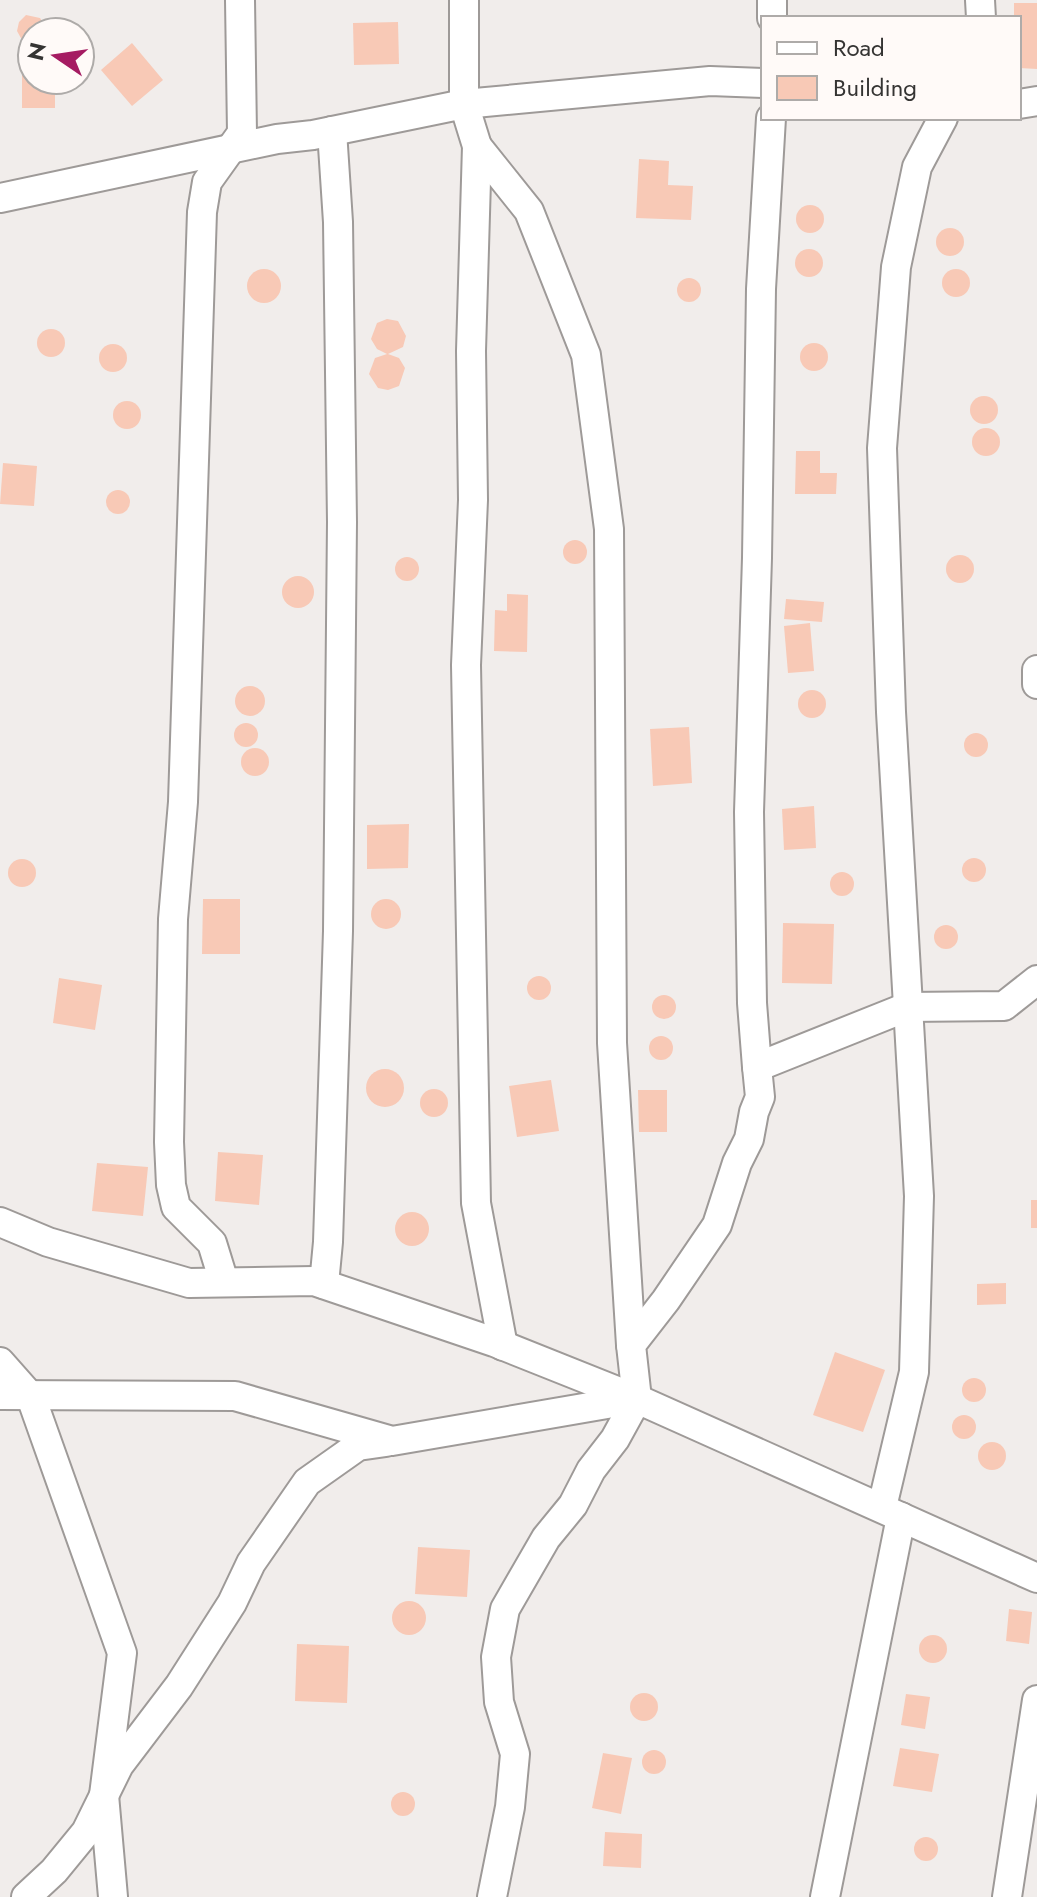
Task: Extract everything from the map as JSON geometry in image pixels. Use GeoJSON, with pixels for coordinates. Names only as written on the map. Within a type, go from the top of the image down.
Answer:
{"type":"FeatureCollection","features":[{"type":"Feature","properties":{"kind":"street"},"geometry":{"type":"LineString","coordinates":[[224,1282],[212,1243],[176,1207],[171,1185],[169,1142],[173,919],[183,802],[202,212],[207,182],[242,133],[240,0]]}},
{"type":"Feature","properties":{"kind":"street"},"geometry":{"type":"LineString","coordinates":[[464,0],[464,104],[477,146],[471,351],[473,500],[466,665],[476,1203],[503,1346]]}},
{"type":"Feature","properties":{"kind":"street"},"geometry":{"type":"LineString","coordinates":[[0,198],[464,104],[710,81],[761,83]]}},
{"type":"Feature","properties":{"kind":"street"},"geometry":{"type":"LineString","coordinates":[[631,1345],[717,1225],[737,1163],[749,1139],[760,1097],[752,1003],[749,812],[761,289],[771,120]]}},
{"type":"Feature","properties":{"kind":"street"},"geometry":{"type":"LineString","coordinates":[[825,1897],[914,1372],[919,1196],[891,712],[882,448],[896,267],[917,167],[942,120]]}},
{"type":"Feature","properties":{"kind":"street"},"geometry":{"type":"LineString","coordinates":[[324,1284],[338,931],[342,618],[338,222],[332,131]]}},
{"type":"Feature","properties":{"kind":"street"},"geometry":{"type":"LineString","coordinates":[[477,146],[529,211],[586,355],[603,481],[609,529],[612,1043],[637,1399],[615,1439],[591,1470],[573,1505],[546,1538],[505,1609],[496,1657],[499,1702],[515,1754],[510,1807],[492,1897]]}},
{"type":"Feature","properties":{"kind":"street"},"geometry":{"type":"LineString","coordinates":[[1037,670],[1037,684]]}},
{"type":"Feature","properties":{"kind":"street"},"geometry":{"type":"LineString","coordinates":[[757,1067],[907,1007],[1004,1006],[1037,980]]}},
{"type":"Feature","properties":{"kind":"street"},"geometry":{"type":"LineString","coordinates":[[0,1222],[48,1242],[189,1283],[314,1281],[324,1284],[503,1346],[637,1399],[1037,1578]]}},
{"type":"Feature","properties":{"kind":"street"},"geometry":{"type":"LineString","coordinates":[[0,1362],[31,1397],[122,1653],[104,1795],[113,1897]]}},
{"type":"Feature","properties":{"kind":"street"},"geometry":{"type":"LineString","coordinates":[[0,1395],[235,1396],[392,1441]]}},
{"type":"Feature","properties":{"kind":"street"},"geometry":{"type":"LineString","coordinates":[[26,1897],[54,1871],[86,1832],[119,1765],[179,1686],[232,1603],[251,1563],[307,1482],[358,1446],[637,1399]]}},
{"type":"Feature","properties":{"kind":"street"},"geometry":{"type":"LineString","coordinates":[[1007,1897],[1037,1700]]}},
{"type":"Feature","properties":{"kind":"building"},"geometry":{"type":"Polygon","coordinates":[[[1014,3],[1037,3],[1037,69],[1021,68],[1021,16],[1014,16],[1014,3]]]}},
{"type":"Feature","properties":{"kind":"building"},"geometry":{"type":"Polygon","coordinates":[[[398,22],[399,64],[354,65],[353,23],[398,22]]]}},
{"type":"Feature","properties":{"kind":"building"},"geometry":{"type":"Polygon","coordinates":[[[132,43],[163,80],[132,106],[101,70],[132,43]]]}},
{"type":"Feature","properties":{"kind":"building"},"geometry":{"type":"Polygon","coordinates":[[[22,96],[55,96],[55,108],[22,108],[22,96]]]}},
{"type":"Feature","properties":{"kind":"building"},"geometry":{"type":"Polygon","coordinates":[[[639,159],[669,161],[668,185],[693,186],[691,220],[636,218],[639,159]]]}},
{"type":"Feature","properties":{"kind":"building"},"geometry":{"type":"Polygon","coordinates":[[[810,205],[820,209],[824,219],[820,229],[810,233],[800,229],[796,219],[800,209],[810,205]]]}},
{"type":"Feature","properties":{"kind":"building"},"geometry":{"type":"Polygon","coordinates":[[[950,228],[960,232],[964,242],[960,252],[950,256],[940,252],[936,242],[940,232],[950,228]]]}},
{"type":"Feature","properties":{"kind":"building"},"geometry":{"type":"Polygon","coordinates":[[[809,249],[819,253],[823,263],[819,273],[809,277],[799,273],[795,263],[799,253],[809,249]]]}},
{"type":"Feature","properties":{"kind":"building"},"geometry":{"type":"Polygon","coordinates":[[[264,269],[276,274],[281,286],[276,298],[264,303],[252,298],[247,286],[252,274],[264,269]]]}},
{"type":"Feature","properties":{"kind":"building"},"geometry":{"type":"Polygon","coordinates":[[[956,269],[966,273],[970,283],[966,293],[956,297],[946,293],[942,283],[946,273],[956,269]]]}},
{"type":"Feature","properties":{"kind":"building"},"geometry":{"type":"Polygon","coordinates":[[[689,278],[698,281],[701,290],[698,299],[689,302],[680,299],[677,290],[680,281],[689,278]]]}},
{"type":"Feature","properties":{"kind":"building"},"geometry":{"type":"Polygon","coordinates":[[[387,319],[398,321],[406,336],[403,347],[388,354],[399,358],[405,368],[399,386],[388,390],[378,388],[369,374],[375,358],[387,354],[377,349],[371,339],[377,323],[387,319]]]}},
{"type":"Feature","properties":{"kind":"building"},"geometry":{"type":"Polygon","coordinates":[[[51,329],[61,333],[65,343],[61,353],[51,357],[41,353],[37,343],[41,333],[51,329]]]}},
{"type":"Feature","properties":{"kind":"building"},"geometry":{"type":"Polygon","coordinates":[[[814,343],[824,347],[828,357],[824,367],[814,371],[804,367],[800,357],[804,347],[814,343]]]}},
{"type":"Feature","properties":{"kind":"building"},"geometry":{"type":"Polygon","coordinates":[[[113,344],[123,348],[127,358],[123,368],[113,372],[103,368],[99,358],[103,348],[113,344]]]}},
{"type":"Feature","properties":{"kind":"building"},"geometry":{"type":"Polygon","coordinates":[[[984,396],[994,400],[998,410],[994,420],[984,424],[974,420],[970,410],[974,400],[984,396]]]}},
{"type":"Feature","properties":{"kind":"building"},"geometry":{"type":"Polygon","coordinates":[[[127,401],[137,405],[141,415],[137,425],[127,429],[117,425],[113,415],[117,405],[127,401]]]}},
{"type":"Feature","properties":{"kind":"building"},"geometry":{"type":"Polygon","coordinates":[[[986,428],[996,432],[1000,442],[996,452],[986,456],[976,452],[972,442],[976,432],[986,428]]]}},
{"type":"Feature","properties":{"kind":"building"},"geometry":{"type":"Polygon","coordinates":[[[796,451],[820,451],[820,473],[837,473],[836,494],[795,494],[796,451]]]}},
{"type":"Feature","properties":{"kind":"building"},"geometry":{"type":"Polygon","coordinates":[[[3,463],[37,466],[34,506],[0,504],[3,463]]]}},
{"type":"Feature","properties":{"kind":"building"},"geometry":{"type":"Polygon","coordinates":[[[118,490],[127,493],[130,502],[127,511],[118,514],[109,511],[106,502],[109,493],[118,490]]]}},
{"type":"Feature","properties":{"kind":"building"},"geometry":{"type":"Polygon","coordinates":[[[575,540],[584,543],[587,552],[584,561],[575,564],[566,561],[563,552],[566,543],[575,540]]]}},
{"type":"Feature","properties":{"kind":"building"},"geometry":{"type":"Polygon","coordinates":[[[960,555],[970,559],[974,569],[970,579],[960,583],[950,579],[946,569],[950,559],[960,555]]]}},
{"type":"Feature","properties":{"kind":"building"},"geometry":{"type":"Polygon","coordinates":[[[407,557],[416,560],[419,569],[416,578],[407,581],[398,578],[395,569],[398,560],[407,557]]]}},
{"type":"Feature","properties":{"kind":"building"},"geometry":{"type":"Polygon","coordinates":[[[298,576],[309,581],[314,592],[309,603],[298,608],[287,603],[282,592],[287,581],[298,576]]]}},
{"type":"Feature","properties":{"kind":"building"},"geometry":{"type":"Polygon","coordinates":[[[507,594],[528,595],[527,652],[494,651],[495,610],[507,611],[507,594]]]}},
{"type":"Feature","properties":{"kind":"building"},"geometry":{"type":"Polygon","coordinates":[[[786,599],[824,602],[822,622],[784,619],[786,599]]]}},
{"type":"Feature","properties":{"kind":"building"},"geometry":{"type":"Polygon","coordinates":[[[810,623],[814,671],[788,673],[784,626],[810,623]]]}},
{"type":"Feature","properties":{"kind":"building"},"geometry":{"type":"Polygon","coordinates":[[[250,686],[261,690],[265,701],[261,712],[250,716],[239,712],[235,701],[239,690],[250,686]]]}},
{"type":"Feature","properties":{"kind":"building"},"geometry":{"type":"Polygon","coordinates":[[[812,690],[822,694],[826,704],[822,714],[812,718],[802,714],[798,704],[802,694],[812,690]]]}},
{"type":"Feature","properties":{"kind":"building"},"geometry":{"type":"Polygon","coordinates":[[[246,723],[255,726],[258,735],[255,744],[246,747],[237,744],[234,735],[237,726],[246,723]]]}},
{"type":"Feature","properties":{"kind":"building"},"geometry":{"type":"Polygon","coordinates":[[[689,727],[692,783],[653,786],[650,729],[689,727]]]}},
{"type":"Feature","properties":{"kind":"building"},"geometry":{"type":"Polygon","coordinates":[[[976,733],[985,736],[988,745],[985,754],[976,757],[967,754],[964,745],[967,736],[976,733]]]}},
{"type":"Feature","properties":{"kind":"building"},"geometry":{"type":"Polygon","coordinates":[[[255,748],[265,752],[269,762],[265,772],[255,776],[245,772],[241,762],[245,752],[255,748]]]}},
{"type":"Feature","properties":{"kind":"building"},"geometry":{"type":"Polygon","coordinates":[[[814,806],[816,848],[784,850],[782,809],[814,806]]]}},
{"type":"Feature","properties":{"kind":"building"},"geometry":{"type":"Polygon","coordinates":[[[409,824],[408,868],[367,869],[367,825],[409,824]]]}},
{"type":"Feature","properties":{"kind":"building"},"geometry":{"type":"Polygon","coordinates":[[[974,858],[983,861],[986,870],[983,879],[974,882],[965,879],[962,870],[965,861],[974,858]]]}},
{"type":"Feature","properties":{"kind":"building"},"geometry":{"type":"Polygon","coordinates":[[[22,859],[32,863],[36,873],[32,883],[22,887],[12,883],[8,873],[12,863],[22,859]]]}},
{"type":"Feature","properties":{"kind":"building"},"geometry":{"type":"Polygon","coordinates":[[[842,872],[851,875],[854,884],[851,893],[842,896],[833,893],[830,884],[833,875],[842,872]]]}},
{"type":"Feature","properties":{"kind":"building"},"geometry":{"type":"Polygon","coordinates":[[[203,899],[240,899],[240,954],[202,954],[203,899]]]}},
{"type":"Feature","properties":{"kind":"building"},"geometry":{"type":"Polygon","coordinates":[[[386,899],[397,903],[401,914],[397,925],[386,929],[375,925],[371,914],[375,903],[386,899]]]}},
{"type":"Feature","properties":{"kind":"building"},"geometry":{"type":"Polygon","coordinates":[[[783,923],[834,924],[832,984],[782,983],[783,923]]]}},
{"type":"Feature","properties":{"kind":"building"},"geometry":{"type":"Polygon","coordinates":[[[946,925],[955,928],[958,937],[955,946],[946,949],[937,946],[934,937],[937,928],[946,925]]]}},
{"type":"Feature","properties":{"kind":"building"},"geometry":{"type":"Polygon","coordinates":[[[539,976],[548,979],[551,988],[548,997],[539,1000],[530,997],[527,988],[530,979],[539,976]]]}},
{"type":"Feature","properties":{"kind":"building"},"geometry":{"type":"Polygon","coordinates":[[[59,978],[102,985],[95,1030],[53,1023],[59,978]]]}},
{"type":"Feature","properties":{"kind":"building"},"geometry":{"type":"Polygon","coordinates":[[[664,995],[673,998],[676,1007],[673,1016],[664,1019],[655,1016],[652,1007],[655,998],[664,995]]]}},
{"type":"Feature","properties":{"kind":"building"},"geometry":{"type":"Polygon","coordinates":[[[661,1036],[670,1039],[673,1048],[670,1057],[661,1060],[652,1057],[649,1048],[652,1039],[661,1036]]]}},
{"type":"Feature","properties":{"kind":"building"},"geometry":{"type":"Polygon","coordinates":[[[385,1069],[398,1075],[404,1088],[398,1101],[385,1107],[372,1101],[366,1088],[372,1075],[385,1069]]]}},
{"type":"Feature","properties":{"kind":"building"},"geometry":{"type":"Polygon","coordinates":[[[551,1080],[559,1131],[517,1137],[509,1086],[551,1080]]]}},
{"type":"Feature","properties":{"kind":"building"},"geometry":{"type":"Polygon","coordinates":[[[434,1089],[444,1093],[448,1103],[444,1113],[434,1117],[424,1113],[420,1103],[424,1093],[434,1089]]]}},
{"type":"Feature","properties":{"kind":"building"},"geometry":{"type":"Polygon","coordinates":[[[638,1090],[667,1090],[667,1132],[639,1132],[638,1090]]]}},
{"type":"Feature","properties":{"kind":"building"},"geometry":{"type":"Polygon","coordinates":[[[218,1152],[263,1155],[259,1205],[215,1201],[218,1152]]]}},
{"type":"Feature","properties":{"kind":"building"},"geometry":{"type":"Polygon","coordinates":[[[97,1163],[148,1167],[143,1216],[92,1211],[97,1163]]]}},
{"type":"Feature","properties":{"kind":"building"},"geometry":{"type":"Polygon","coordinates":[[[1031,1200],[1037,1200],[1037,1228],[1031,1228],[1031,1200]]]}},
{"type":"Feature","properties":{"kind":"building"},"geometry":{"type":"Polygon","coordinates":[[[412,1212],[424,1217],[429,1229],[424,1241],[412,1246],[400,1241],[395,1229],[400,1217],[412,1212]]]}},
{"type":"Feature","properties":{"kind":"building"},"geometry":{"type":"Polygon","coordinates":[[[1006,1283],[1006,1304],[977,1305],[977,1284],[1006,1283]]]}},
{"type":"Feature","properties":{"kind":"building"},"geometry":{"type":"Polygon","coordinates":[[[835,1352],[885,1370],[863,1432],[813,1415],[835,1352]]]}},
{"type":"Feature","properties":{"kind":"building"},"geometry":{"type":"Polygon","coordinates":[[[974,1378],[983,1381],[986,1390],[983,1399],[974,1402],[965,1399],[962,1390],[965,1381],[974,1378]]]}},
{"type":"Feature","properties":{"kind":"building"},"geometry":{"type":"Polygon","coordinates":[[[964,1415],[973,1418],[976,1427],[973,1436],[964,1439],[955,1436],[952,1427],[955,1418],[964,1415]]]}},
{"type":"Feature","properties":{"kind":"building"},"geometry":{"type":"Polygon","coordinates":[[[992,1442],[1002,1446],[1006,1456],[1002,1466],[992,1470],[982,1466],[978,1456],[982,1446],[992,1442]]]}},
{"type":"Feature","properties":{"kind":"building"},"geometry":{"type":"Polygon","coordinates":[[[418,1547],[470,1550],[467,1597],[415,1594],[418,1547]]]}},
{"type":"Feature","properties":{"kind":"building"},"geometry":{"type":"Polygon","coordinates":[[[409,1601],[421,1606],[426,1618],[421,1630],[409,1635],[397,1630],[392,1618],[397,1606],[409,1601]]]}},
{"type":"Feature","properties":{"kind":"building"},"geometry":{"type":"Polygon","coordinates":[[[1009,1609],[1032,1612],[1029,1644],[1006,1641],[1009,1609]]]}},
{"type":"Feature","properties":{"kind":"building"},"geometry":{"type":"Polygon","coordinates":[[[933,1635],[943,1639],[947,1649],[943,1659],[933,1663],[923,1659],[919,1649],[923,1639],[933,1635]]]}},
{"type":"Feature","properties":{"kind":"building"},"geometry":{"type":"Polygon","coordinates":[[[297,1644],[349,1646],[347,1703],[295,1701],[297,1644]]]}},
{"type":"Feature","properties":{"kind":"building"},"geometry":{"type":"Polygon","coordinates":[[[644,1693],[654,1697],[658,1707],[654,1717],[644,1721],[634,1717],[630,1707],[634,1697],[644,1693]]]}},
{"type":"Feature","properties":{"kind":"building"},"geometry":{"type":"Polygon","coordinates":[[[906,1694],[930,1697],[925,1729],[901,1725],[906,1694]]]}},
{"type":"Feature","properties":{"kind":"building"},"geometry":{"type":"Polygon","coordinates":[[[900,1748],[939,1754],[932,1792],[893,1786],[900,1748]]]}},
{"type":"Feature","properties":{"kind":"building"},"geometry":{"type":"Polygon","coordinates":[[[654,1750],[663,1753],[666,1762],[663,1771],[654,1774],[645,1771],[642,1762],[645,1753],[654,1750]]]}},
{"type":"Feature","properties":{"kind":"building"},"geometry":{"type":"Polygon","coordinates":[[[603,1753],[632,1758],[621,1814],[592,1808],[603,1753]]]}},
{"type":"Feature","properties":{"kind":"building"},"geometry":{"type":"Polygon","coordinates":[[[403,1792],[412,1795],[415,1804],[412,1813],[403,1816],[394,1813],[391,1804],[394,1795],[403,1792]]]}},
{"type":"Feature","properties":{"kind":"building"},"geometry":{"type":"Polygon","coordinates":[[[605,1832],[642,1834],[641,1868],[603,1866],[605,1832]]]}},
{"type":"Feature","properties":{"kind":"building"},"geometry":{"type":"Polygon","coordinates":[[[926,1837],[935,1840],[938,1849],[935,1858],[926,1861],[917,1858],[914,1849],[917,1840],[926,1837]]]}}]}
